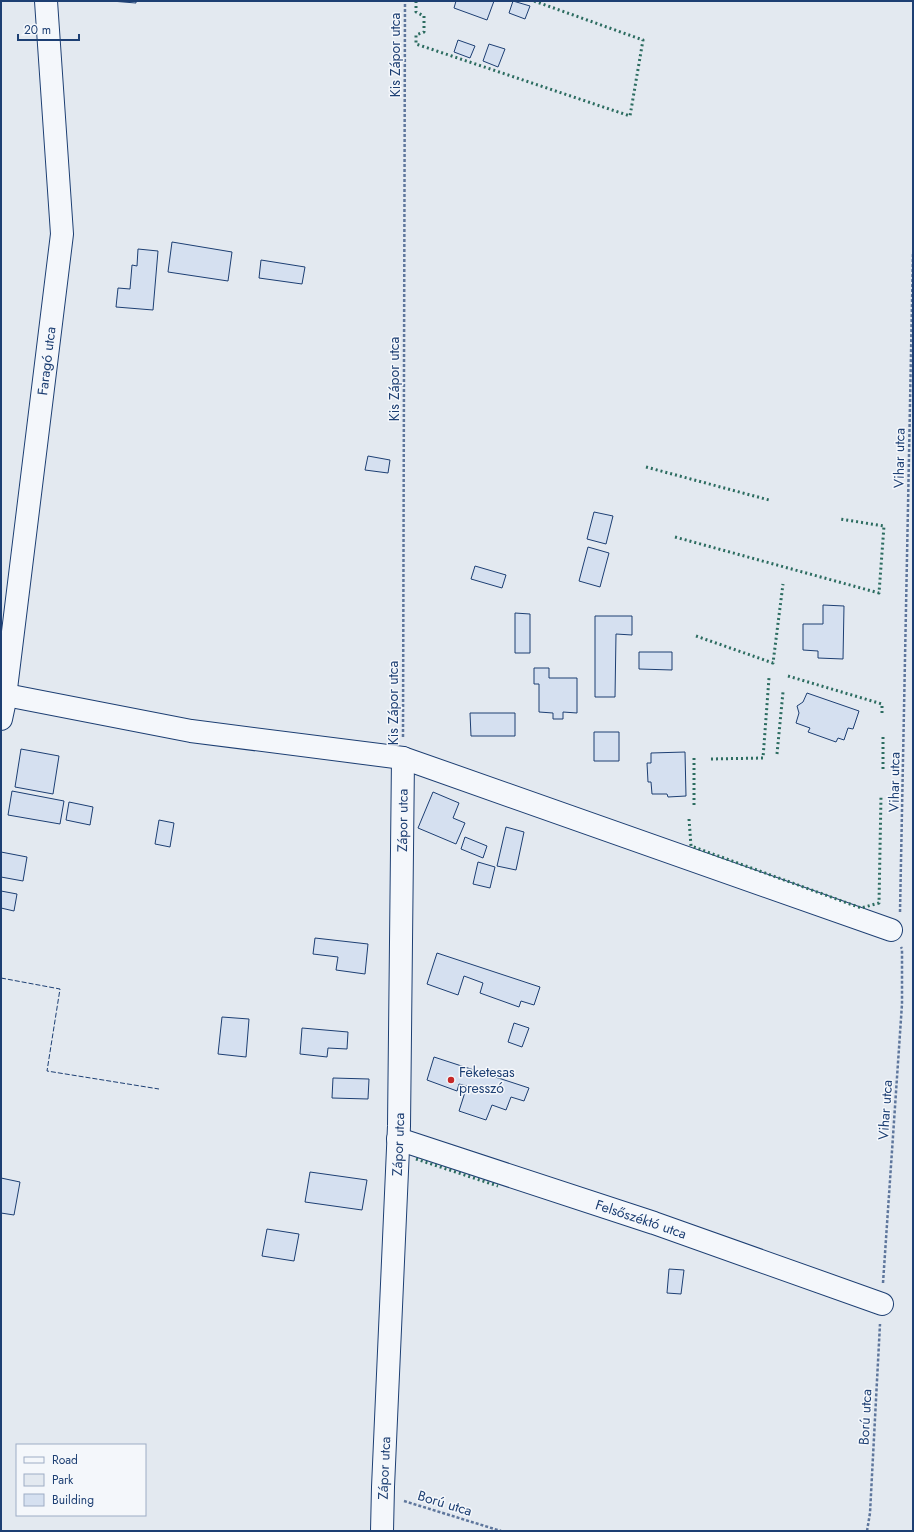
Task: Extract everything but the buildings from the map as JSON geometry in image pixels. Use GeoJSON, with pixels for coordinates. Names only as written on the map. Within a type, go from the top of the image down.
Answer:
{"type":"FeatureCollection","features":[{"type":"Feature","properties":{"kind":"street","name":"Faragó utca"},"geometry":{"type":"LineString","coordinates":[[1,719],[6,695],[62,234],[46,1]]}},
{"type":"Feature","properties":{"kind":"street"},"geometry":{"type":"LineString","coordinates":[[6,695],[191,731],[403,758],[891,930]]}},
{"type":"Feature","properties":{"kind":"street","name":"Zápor utca"},"geometry":{"type":"LineString","coordinates":[[382,1531],[398,1139],[403,758]]}},
{"type":"Feature","properties":{"kind":"street","name":"Felsőszéktó utca"},"geometry":{"type":"LineString","coordinates":[[398,1139],[654,1223],[882,1304]]}},
{"type":"Feature","properties":{"kind":"path","name":"Kis Zápor utca"},"geometry":{"type":"LineString","coordinates":[[403,758],[405,1]]}},
{"type":"Feature","properties":{"kind":"path","name":"Vihar utca"},"geometry":{"type":"LineString","coordinates":[[882,1304],[902,1004],[902,949],[891,930],[900,918],[902,865],[913,253]]}},
{"type":"Feature","properties":{"kind":"path","name":"Ború utca"},"geometry":{"type":"LineString","coordinates":[[867,1531],[870,1506],[882,1304]]}},
{"type":"Feature","properties":{"kind":"path","name":"Ború utca"},"geometry":{"type":"LineString","coordinates":[[383,1496],[415,1503],[501,1531]]}},
{"type":"Feature","properties":{"kind":"green space"},"geometry":{"type":"Polygon","coordinates":[[[1,1],[913,1],[913,1531],[1,1531],[1,1]]]}},
{"type":"Feature","properties":{"kind":"hedge"},"geometry":{"type":"LineString","coordinates":[[416,1],[416,12],[424,16],[424,32],[416,35],[416,44],[630,116],[643,40],[534,1]]}},
{"type":"Feature","properties":{"kind":"hedge"},"geometry":{"type":"LineString","coordinates":[[646,467],[769,500]]}},
{"type":"Feature","properties":{"kind":"hedge"},"geometry":{"type":"LineString","coordinates":[[675,537],[879,593],[884,526],[840,519]]}},
{"type":"Feature","properties":{"kind":"hedge"},"geometry":{"type":"LineString","coordinates":[[696,636],[773,663],[783,584]]}},
{"type":"Feature","properties":{"kind":"hedge"},"geometry":{"type":"LineString","coordinates":[[788,676],[882,704],[882,715]]}},
{"type":"Feature","properties":{"kind":"hedge"},"geometry":{"type":"LineString","coordinates":[[711,759],[763,758],[769,678]]}},
{"type":"Feature","properties":{"kind":"hedge"},"geometry":{"type":"LineString","coordinates":[[777,754],[783,692]]}},
{"type":"Feature","properties":{"kind":"hedge"},"geometry":{"type":"LineString","coordinates":[[883,737],[883,770]]}},
{"type":"Feature","properties":{"kind":"hedge"},"geometry":{"type":"LineString","coordinates":[[694,757],[694,805]]}},
{"type":"Feature","properties":{"kind":"hedge"},"geometry":{"type":"LineString","coordinates":[[689,819],[691,846],[861,908],[879,903],[881,796]]}},
{"type":"Feature","properties":{"kind":"hedge"},"geometry":{"type":"LineString","coordinates":[[416,1159],[498,1186]]}},
{"type":"Feature","properties":{"kind":"fence"},"geometry":{"type":"LineString","coordinates":[[1,978],[60,989],[47,1071],[159,1089]]}},
{"type":"Feature","properties":{"kind":"place","name":"Feketesas presszó"},"geometry":{"type":"Point","coordinates":[451,1080]}}]}
